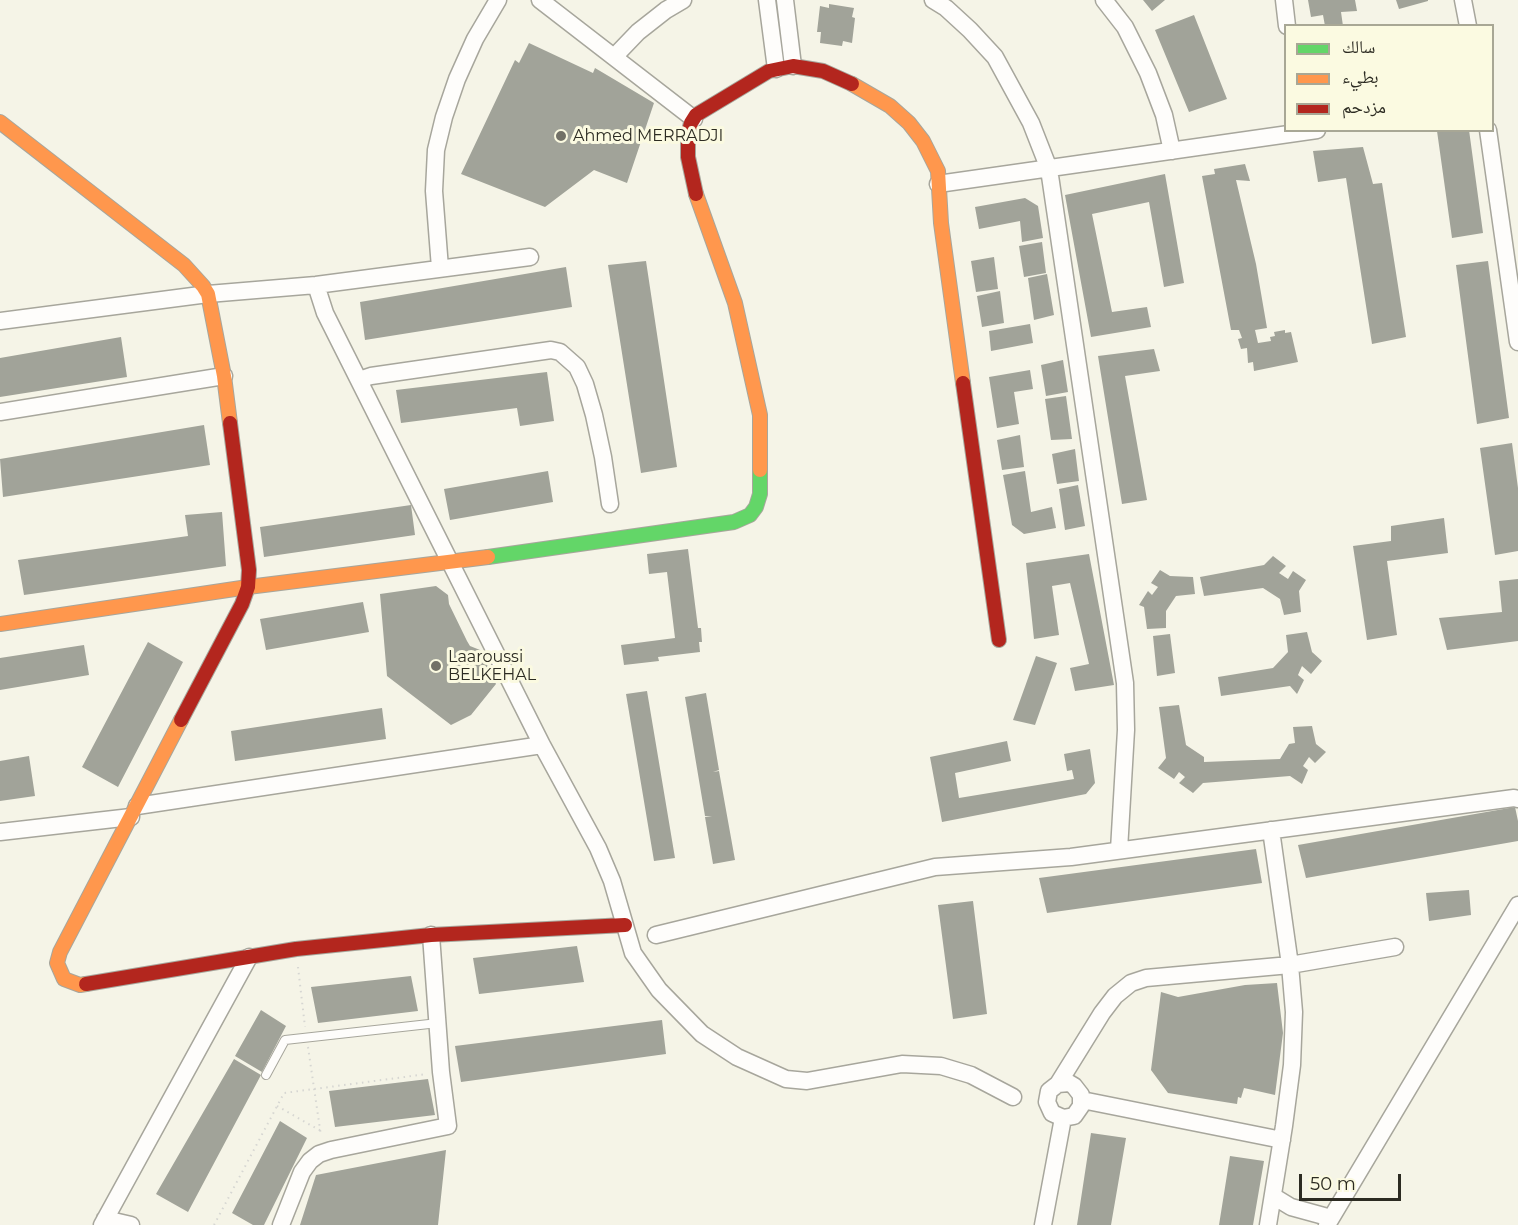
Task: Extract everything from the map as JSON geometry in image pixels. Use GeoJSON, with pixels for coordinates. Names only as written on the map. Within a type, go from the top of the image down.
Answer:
{"type":"FeatureCollection","features":[{"type":"Feature","properties":{"kind":"street"},"geometry":{"type":"LineString","coordinates":[[440,268],[434,191],[436,150],[457,79],[475,39],[498,0]]}},
{"type":"Feature","properties":{"kind":"street"},"geometry":{"type":"LineString","coordinates":[[540,0],[694,119]]}},
{"type":"Feature","properties":{"kind":"street"},"geometry":{"type":"LineString","coordinates":[[614,57],[638,32],[682,0]]}},
{"type":"Feature","properties":{"kind":"street"},"geometry":{"type":"LineString","coordinates":[[767,0],[776,69]]}},
{"type":"Feature","properties":{"kind":"street"},"geometry":{"type":"LineString","coordinates":[[785,0],[793,66]]}},
{"type":"Feature","properties":{"kind":"street"},"geometry":{"type":"LineString","coordinates":[[933,0],[946,8],[970,30],[995,57],[1031,123],[1049,169],[1125,683],[1126,730],[1119,850]]}},
{"type":"Feature","properties":{"kind":"street"},"geometry":{"type":"LineString","coordinates":[[1104,0],[1125,27],[1148,73],[1164,115],[1172,151]]}},
{"type":"Feature","properties":{"kind":"street"},"geometry":{"type":"LineString","coordinates":[[1284,0],[1287,24]]}},
{"type":"Feature","properties":{"kind":"street"},"geometry":{"type":"LineString","coordinates":[[1463,0],[1468,24]]}},
{"type":"Feature","properties":{"kind":"street"},"geometry":{"type":"LineString","coordinates":[[0,624],[248,587],[450,562],[734,522],[750,515],[756,507],[760,494],[760,415],[735,303],[693,186],[688,157],[688,135],[694,119],[704,110],[769,71],[793,66],[824,71],[860,87],[891,106],[909,123],[923,141],[934,161],[999,640]]}},
{"type":"Feature","properties":{"kind":"street"},"geometry":{"type":"LineString","coordinates":[[0,122],[184,265],[198,278],[208,294],[224,376],[249,570],[248,587],[242,604],[58,957],[58,969],[64,979],[80,985],[296,949],[431,935],[625,925]]}},
{"type":"Feature","properties":{"kind":"street"},"geometry":{"type":"LineString","coordinates":[[938,184],[1298,132]]}},
{"type":"Feature","properties":{"kind":"street"},"geometry":{"type":"LineString","coordinates":[[1488,132],[1518,342]]}},
{"type":"Feature","properties":{"kind":"street"},"geometry":{"type":"LineString","coordinates":[[0,321],[208,294],[316,285],[530,257]]}},
{"type":"Feature","properties":{"kind":"street"},"geometry":{"type":"LineString","coordinates":[[316,285],[325,313],[542,744],[598,848],[612,881],[633,952],[659,990],[702,1034],[719,1046],[737,1058],[786,1079],[807,1081],[902,1064],[941,1066],[971,1075],[1013,1097]]}},
{"type":"Feature","properties":{"kind":"street"},"geometry":{"type":"LineString","coordinates":[[359,380],[371,376],[551,350],[560,352],[577,367],[585,384],[601,446],[610,504]]}},
{"type":"Feature","properties":{"kind":"street"},"geometry":{"type":"LineString","coordinates":[[0,412],[224,376]]}},
{"type":"Feature","properties":{"kind":"street"},"geometry":{"type":"LineString","coordinates":[[0,832],[542,744]]}},
{"type":"Feature","properties":{"kind":"street"},"geometry":{"type":"LineString","coordinates":[[656,935],[935,867],[1071,857],[1518,799]]}},
{"type":"Feature","properties":{"kind":"street"},"geometry":{"type":"LineString","coordinates":[[1268,1225],[1292,1065],[1294,1012],[1290,965],[1271,830]]}},
{"type":"Feature","properties":{"kind":"street"},"geometry":{"type":"LineString","coordinates":[[1273,1196],[1291,1207],[1329,1222],[1518,905]]}},
{"type":"Feature","properties":{"kind":"street"},"geometry":{"type":"LineString","coordinates":[[281,1225],[302,1173],[310,1161],[324,1152],[448,1126],[441,1072],[431,935]]}},
{"type":"Feature","properties":{"kind":"street"},"geometry":{"type":"LineString","coordinates":[[1058,1084],[1074,1086],[1081,1095],[1079,1112],[1074,1116],[1063,1118],[1052,1113],[1047,1102],[1050,1091],[1058,1084],[1102,1013],[1115,996],[1131,983],[1146,978],[1290,965],[1395,947]]}},
{"type":"Feature","properties":{"kind":"street"},"geometry":{"type":"LineString","coordinates":[[131,1225],[104,1222],[249,957]]}},
{"type":"Feature","properties":{"kind":"street"},"geometry":{"type":"LineString","coordinates":[[1082,1100],[1282,1140]]}},
{"type":"Feature","properties":{"kind":"street"},"geometry":{"type":"LineString","coordinates":[[1043,1225],[1063,1118]]}},
{"type":"Feature","properties":{"kind":"lane"},"geometry":{"type":"LineString","coordinates":[[266,1075],[285,1040],[438,1023]]}},
{"type":"Feature","properties":{"kind":"path"},"geometry":{"type":"LineString","coordinates":[[296,949],[306,1038],[324,1152]]}},
{"type":"Feature","properties":{"kind":"path"},"geometry":{"type":"LineString","coordinates":[[213,1225],[284,1093],[441,1072]]}},
{"type":"Feature","properties":{"kind":"path"},"geometry":{"type":"LineString","coordinates":[[277,1106],[321,1131]]}},
{"type":"Feature","properties":{"kind":"building"},"geometry":{"type":"Polygon","coordinates":[[[1143,0],[1165,0],[1152,11],[1143,0]]]}},
{"type":"Feature","properties":{"kind":"building"},"geometry":{"type":"Polygon","coordinates":[[[1308,0],[1355,0],[1357,11],[1341,12],[1343,24],[1325,24],[1323,15],[1311,17],[1308,0]]]}},
{"type":"Feature","properties":{"kind":"building"},"geometry":{"type":"Polygon","coordinates":[[[1396,0],[1428,0],[1428,1],[1399,9],[1396,0]]]}},
{"type":"Feature","properties":{"kind":"building"},"geometry":{"type":"Polygon","coordinates":[[[829,4],[854,8],[852,43],[843,41],[842,46],[820,43],[821,32],[817,32],[820,6],[829,8],[829,4]]]}},
{"type":"Feature","properties":{"kind":"building"},"geometry":{"type":"Polygon","coordinates":[[[1194,15],[1227,99],[1189,112],[1155,30],[1194,15]]]}},
{"type":"Feature","properties":{"kind":"building","name":"Ahmed MERRADJI"},"geometry":{"type":"Polygon","coordinates":[[[529,43],[593,73],[595,68],[654,103],[627,183],[594,170],[545,207],[461,174],[515,60],[519,63],[529,43]]]}},
{"type":"Feature","properties":{"kind":"building"},"geometry":{"type":"Polygon","coordinates":[[[1437,132],[1469,132],[1483,233],[1452,238],[1437,132]]]}},
{"type":"Feature","properties":{"kind":"building"},"geometry":{"type":"Polygon","coordinates":[[[1363,147],[1373,184],[1382,183],[1406,337],[1372,344],[1346,178],[1318,182],[1313,151],[1363,147]]]}},
{"type":"Feature","properties":{"kind":"building"},"geometry":{"type":"Polygon","coordinates":[[[1245,164],[1250,181],[1236,180],[1256,264],[1267,328],[1255,330],[1258,343],[1271,341],[1270,337],[1275,336],[1274,332],[1285,330],[1285,333],[1291,332],[1298,362],[1254,371],[1253,362],[1248,363],[1247,348],[1241,349],[1238,339],[1242,338],[1239,330],[1231,330],[1202,176],[1215,174],[1214,169],[1245,164]]]}},
{"type":"Feature","properties":{"kind":"building"},"geometry":{"type":"Polygon","coordinates":[[[1165,174],[1184,283],[1164,287],[1149,202],[1092,214],[1112,312],[1147,307],[1151,327],[1091,337],[1065,195],[1165,174]]]}},
{"type":"Feature","properties":{"kind":"building"},"geometry":{"type":"Polygon","coordinates":[[[1025,198],[1038,206],[1043,238],[1022,242],[1020,221],[979,229],[975,207],[1025,198]]]}},
{"type":"Feature","properties":{"kind":"building"},"geometry":{"type":"Polygon","coordinates":[[[1042,242],[1046,273],[1024,277],[1019,246],[1042,242]]]}},
{"type":"Feature","properties":{"kind":"building"},"geometry":{"type":"Polygon","coordinates":[[[994,257],[998,289],[976,292],[971,261],[994,257]]]}},
{"type":"Feature","properties":{"kind":"building"},"geometry":{"type":"Polygon","coordinates":[[[646,261],[677,467],[641,473],[608,265],[646,261]]]}},
{"type":"Feature","properties":{"kind":"building"},"geometry":{"type":"Polygon","coordinates":[[[1488,261],[1509,418],[1477,424],[1456,265],[1488,261]]]}},
{"type":"Feature","properties":{"kind":"building"},"geometry":{"type":"Polygon","coordinates":[[[566,267],[572,307],[365,340],[360,302],[566,267]]]}},
{"type":"Feature","properties":{"kind":"building"},"geometry":{"type":"Polygon","coordinates":[[[1047,274],[1054,315],[1034,320],[1028,278],[1047,274]]]}},
{"type":"Feature","properties":{"kind":"building"},"geometry":{"type":"Polygon","coordinates":[[[1000,291],[1004,323],[982,327],[977,296],[1000,291]]]}},
{"type":"Feature","properties":{"kind":"building"},"geometry":{"type":"Polygon","coordinates":[[[1030,324],[1033,343],[991,351],[989,331],[1030,324]]]}},
{"type":"Feature","properties":{"kind":"building"},"geometry":{"type":"Polygon","coordinates":[[[121,337],[127,377],[0,397],[0,358],[121,337]]]}},
{"type":"Feature","properties":{"kind":"building"},"geometry":{"type":"Polygon","coordinates":[[[1154,349],[1160,371],[1125,376],[1147,500],[1122,504],[1098,356],[1154,349]]]}},
{"type":"Feature","properties":{"kind":"building"},"geometry":{"type":"Polygon","coordinates":[[[1063,360],[1068,392],[1046,396],[1041,365],[1063,360]]]}},
{"type":"Feature","properties":{"kind":"building"},"geometry":{"type":"Polygon","coordinates":[[[1030,370],[1033,389],[1014,392],[1019,424],[997,428],[989,377],[1030,370]]]}},
{"type":"Feature","properties":{"kind":"building"},"geometry":{"type":"Polygon","coordinates":[[[547,372],[554,421],[520,426],[517,408],[401,423],[396,390],[547,372]]]}},
{"type":"Feature","properties":{"kind":"building"},"geometry":{"type":"Polygon","coordinates":[[[1066,396],[1072,439],[1051,440],[1045,399],[1066,396]]]}},
{"type":"Feature","properties":{"kind":"building"},"geometry":{"type":"Polygon","coordinates":[[[204,425],[210,465],[3,497],[0,459],[204,425]]]}},
{"type":"Feature","properties":{"kind":"building"},"geometry":{"type":"Polygon","coordinates":[[[1020,435],[1024,467],[1002,470],[997,440],[1020,435]]]}},
{"type":"Feature","properties":{"kind":"building"},"geometry":{"type":"Polygon","coordinates":[[[1512,443],[1518,488],[1518,551],[1495,555],[1480,448],[1512,443]]]}},
{"type":"Feature","properties":{"kind":"building"},"geometry":{"type":"Polygon","coordinates":[[[1075,449],[1079,481],[1057,484],[1052,454],[1075,449]]]}},
{"type":"Feature","properties":{"kind":"building"},"geometry":{"type":"Polygon","coordinates":[[[548,471],[553,502],[450,520],[444,489],[548,471]]]}},
{"type":"Feature","properties":{"kind":"building"},"geometry":{"type":"Polygon","coordinates":[[[1025,471],[1031,512],[1052,507],[1056,528],[1024,534],[1012,525],[1003,475],[1025,471]]]}},
{"type":"Feature","properties":{"kind":"building"},"geometry":{"type":"Polygon","coordinates":[[[1078,485],[1085,526],[1065,530],[1059,489],[1078,485]]]}},
{"type":"Feature","properties":{"kind":"building"},"geometry":{"type":"Polygon","coordinates":[[[411,505],[415,535],[264,557],[260,527],[411,505]]]}},
{"type":"Feature","properties":{"kind":"building"},"geometry":{"type":"Polygon","coordinates":[[[222,512],[226,566],[24,595],[18,560],[188,536],[185,515],[222,512]]]}},
{"type":"Feature","properties":{"kind":"building"},"geometry":{"type":"Polygon","coordinates":[[[1444,518],[1448,553],[1387,561],[1397,635],[1367,640],[1353,546],[1391,541],[1391,526],[1444,518]]]}},
{"type":"Feature","properties":{"kind":"building"},"geometry":{"type":"Polygon","coordinates":[[[688,549],[698,628],[701,628],[700,652],[658,657],[659,661],[624,665],[621,645],[675,638],[667,572],[649,574],[647,554],[688,549]]]}},
{"type":"Feature","properties":{"kind":"building"},"geometry":{"type":"Polygon","coordinates":[[[1089,554],[1114,685],[1075,691],[1070,668],[1089,664],[1070,583],[1052,586],[1059,635],[1034,639],[1026,563],[1089,554]]]}},
{"type":"Feature","properties":{"kind":"building"},"geometry":{"type":"Polygon","coordinates":[[[1273,556],[1286,566],[1279,573],[1288,579],[1293,571],[1306,580],[1299,591],[1301,612],[1284,615],[1280,599],[1263,588],[1204,596],[1200,577],[1264,565],[1273,556]]]}},
{"type":"Feature","properties":{"kind":"building"},"geometry":{"type":"Polygon","coordinates":[[[1160,570],[1170,576],[1193,577],[1195,594],[1176,596],[1166,611],[1166,628],[1147,629],[1144,607],[1139,605],[1148,591],[1152,595],[1158,587],[1151,583],[1160,570]]]}},
{"type":"Feature","properties":{"kind":"building"},"geometry":{"type":"Polygon","coordinates":[[[1518,579],[1518,641],[1447,650],[1439,618],[1502,612],[1499,581],[1518,579]]]}},
{"type":"Feature","properties":{"kind":"building","name":"Laaroussi BELKEHAL"},"geometry":{"type":"Polygon","coordinates":[[[436,586],[448,595],[449,604],[467,641],[470,646],[480,650],[496,684],[471,715],[451,725],[387,676],[380,594],[436,586]]]}},
{"type":"Feature","properties":{"kind":"building"},"geometry":{"type":"Polygon","coordinates":[[[363,602],[369,632],[266,650],[260,619],[363,602]]]}},
{"type":"Feature","properties":{"kind":"building"},"geometry":{"type":"Polygon","coordinates":[[[1307,632],[1312,652],[1322,661],[1311,674],[1302,666],[1298,675],[1304,680],[1297,694],[1290,686],[1221,696],[1218,677],[1273,668],[1288,652],[1286,635],[1307,632]]]}},
{"type":"Feature","properties":{"kind":"building"},"geometry":{"type":"Polygon","coordinates":[[[1170,634],[1175,673],[1157,676],[1153,636],[1170,634]]]}},
{"type":"Feature","properties":{"kind":"building"},"geometry":{"type":"Polygon","coordinates":[[[148,642],[183,662],[118,787],[82,767],[148,642]]]}},
{"type":"Feature","properties":{"kind":"building"},"geometry":{"type":"Polygon","coordinates":[[[84,645],[89,675],[0,690],[0,658],[84,645]]]}},
{"type":"Feature","properties":{"kind":"building"},"geometry":{"type":"Polygon","coordinates":[[[1036,656],[1057,663],[1035,725],[1013,720],[1036,656]]]}},
{"type":"Feature","properties":{"kind":"building"},"geometry":{"type":"Polygon","coordinates":[[[647,691],[675,858],[654,861],[626,694],[647,691]]]}},
{"type":"Feature","properties":{"kind":"building"},"geometry":{"type":"Polygon","coordinates":[[[706,693],[719,770],[713,772],[719,771],[735,860],[713,864],[705,817],[712,816],[705,816],[685,697],[706,693]]]}},
{"type":"Feature","properties":{"kind":"building"},"geometry":{"type":"Polygon","coordinates":[[[1179,705],[1186,745],[1204,757],[1204,762],[1280,759],[1289,744],[1295,743],[1293,727],[1312,726],[1316,744],[1326,752],[1315,763],[1309,757],[1303,766],[1308,770],[1302,784],[1290,776],[1203,783],[1193,793],[1179,783],[1185,777],[1179,772],[1174,779],[1158,768],[1166,758],[1159,707],[1179,705]]]}},
{"type":"Feature","properties":{"kind":"building"},"geometry":{"type":"Polygon","coordinates":[[[382,708],[386,739],[235,761],[231,731],[382,708]]]}},
{"type":"Feature","properties":{"kind":"building"},"geometry":{"type":"Polygon","coordinates":[[[1007,741],[1011,761],[955,773],[959,798],[1074,779],[1072,770],[1067,771],[1064,754],[1090,749],[1095,783],[1086,794],[942,822],[930,757],[1007,741]]]}},
{"type":"Feature","properties":{"kind":"building"},"geometry":{"type":"Polygon","coordinates":[[[29,756],[35,796],[0,801],[0,761],[29,756]]]}},
{"type":"Feature","properties":{"kind":"building"},"geometry":{"type":"Polygon","coordinates":[[[1515,807],[1518,841],[1306,878],[1298,845],[1515,807]]]}},
{"type":"Feature","properties":{"kind":"building"},"geometry":{"type":"Polygon","coordinates":[[[1256,849],[1262,883],[1047,913],[1039,878],[1256,849]]]}},
{"type":"Feature","properties":{"kind":"building"},"geometry":{"type":"Polygon","coordinates":[[[1469,890],[1471,915],[1429,921],[1426,893],[1469,890]]]}},
{"type":"Feature","properties":{"kind":"building"},"geometry":{"type":"Polygon","coordinates":[[[973,901],[987,1014],[953,1019],[938,905],[973,901]]]}},
{"type":"Feature","properties":{"kind":"building"},"geometry":{"type":"Polygon","coordinates":[[[577,946],[584,982],[479,994],[473,958],[577,946]]]}},
{"type":"Feature","properties":{"kind":"building"},"geometry":{"type":"Polygon","coordinates":[[[411,976],[418,1011],[318,1023],[311,987],[411,976]]]}},
{"type":"Feature","properties":{"kind":"building"},"geometry":{"type":"Polygon","coordinates":[[[1277,983],[1283,1033],[1275,1095],[1244,1088],[1241,1098],[1238,1097],[1237,1104],[1168,1093],[1151,1070],[1161,992],[1178,997],[1245,985],[1277,983]]]}},
{"type":"Feature","properties":{"kind":"building"},"geometry":{"type":"Polygon","coordinates":[[[261,1010],[286,1026],[262,1072],[235,1056],[261,1010]]]}},
{"type":"Feature","properties":{"kind":"building"},"geometry":{"type":"Polygon","coordinates":[[[662,1020],[666,1054],[461,1082],[455,1046],[662,1020]]]}},
{"type":"Feature","properties":{"kind":"building"},"geometry":{"type":"Polygon","coordinates":[[[234,1059],[261,1075],[188,1212],[156,1194],[234,1059]]]}},
{"type":"Feature","properties":{"kind":"building"},"geometry":{"type":"Polygon","coordinates":[[[428,1079],[435,1115],[335,1127],[329,1091],[428,1079]]]}},
{"type":"Feature","properties":{"kind":"building"},"geometry":{"type":"Polygon","coordinates":[[[280,1121],[307,1138],[264,1225],[253,1225],[232,1213],[280,1121]]]}},
{"type":"Feature","properties":{"kind":"building"},"geometry":{"type":"Polygon","coordinates":[[[1091,1133],[1126,1138],[1111,1225],[1077,1225],[1091,1133]]]}},
{"type":"Feature","properties":{"kind":"building"},"geometry":{"type":"Polygon","coordinates":[[[446,1150],[438,1225],[300,1225],[316,1175],[446,1150]]]}},
{"type":"Feature","properties":{"kind":"building"},"geometry":{"type":"Polygon","coordinates":[[[1230,1156],[1264,1161],[1253,1225],[1219,1225],[1230,1156]]]}},
{"type":"Feature","properties":{"kind":"traffic: fast"},"geometry":{"type":"LineString","coordinates":[[488,557],[734,522],[750,515],[756,507],[760,494],[760,470]]}},
{"type":"Feature","properties":{"kind":"traffic: slow"},"geometry":{"type":"LineString","coordinates":[[852,84],[890,106],[909,123],[923,141],[938,171],[941,223],[963,383]]}},
{"type":"Feature","properties":{"kind":"traffic: slow"},"geometry":{"type":"LineString","coordinates":[[0,122],[184,265],[203,286],[208,294],[224,376],[230,423]]}},
{"type":"Feature","properties":{"kind":"traffic: slow"},"geometry":{"type":"LineString","coordinates":[[696,194],[735,303],[760,415],[760,470]]}},
{"type":"Feature","properties":{"kind":"traffic: slow"},"geometry":{"type":"LineString","coordinates":[[0,624],[248,587],[488,557]]}},
{"type":"Feature","properties":{"kind":"traffic: slow"},"geometry":{"type":"LineString","coordinates":[[86,984],[80,985],[64,979],[57,963],[60,952],[181,720]]}},
{"type":"Feature","properties":{"kind":"traffic: jam"},"geometry":{"type":"LineString","coordinates":[[696,194],[688,157],[688,135],[696,115],[769,71],[793,66],[823,71],[852,84]]}},
{"type":"Feature","properties":{"kind":"traffic: jam"},"geometry":{"type":"LineString","coordinates":[[963,383],[999,640]]}},
{"type":"Feature","properties":{"kind":"traffic: jam"},"geometry":{"type":"LineString","coordinates":[[181,720],[242,604],[248,587],[249,570],[230,423]]}},
{"type":"Feature","properties":{"kind":"traffic: jam"},"geometry":{"type":"LineString","coordinates":[[86,984],[296,949],[431,935],[625,925]]}},
{"type":"Feature","properties":{"kind":"place","name":"Ahmed MERRADJI"},"geometry":{"type":"Point","coordinates":[561,136]}},
{"type":"Feature","properties":{"kind":"place","name":"Laaroussi BELKEHAL"},"geometry":{"type":"Point","coordinates":[436,666]}}]}
